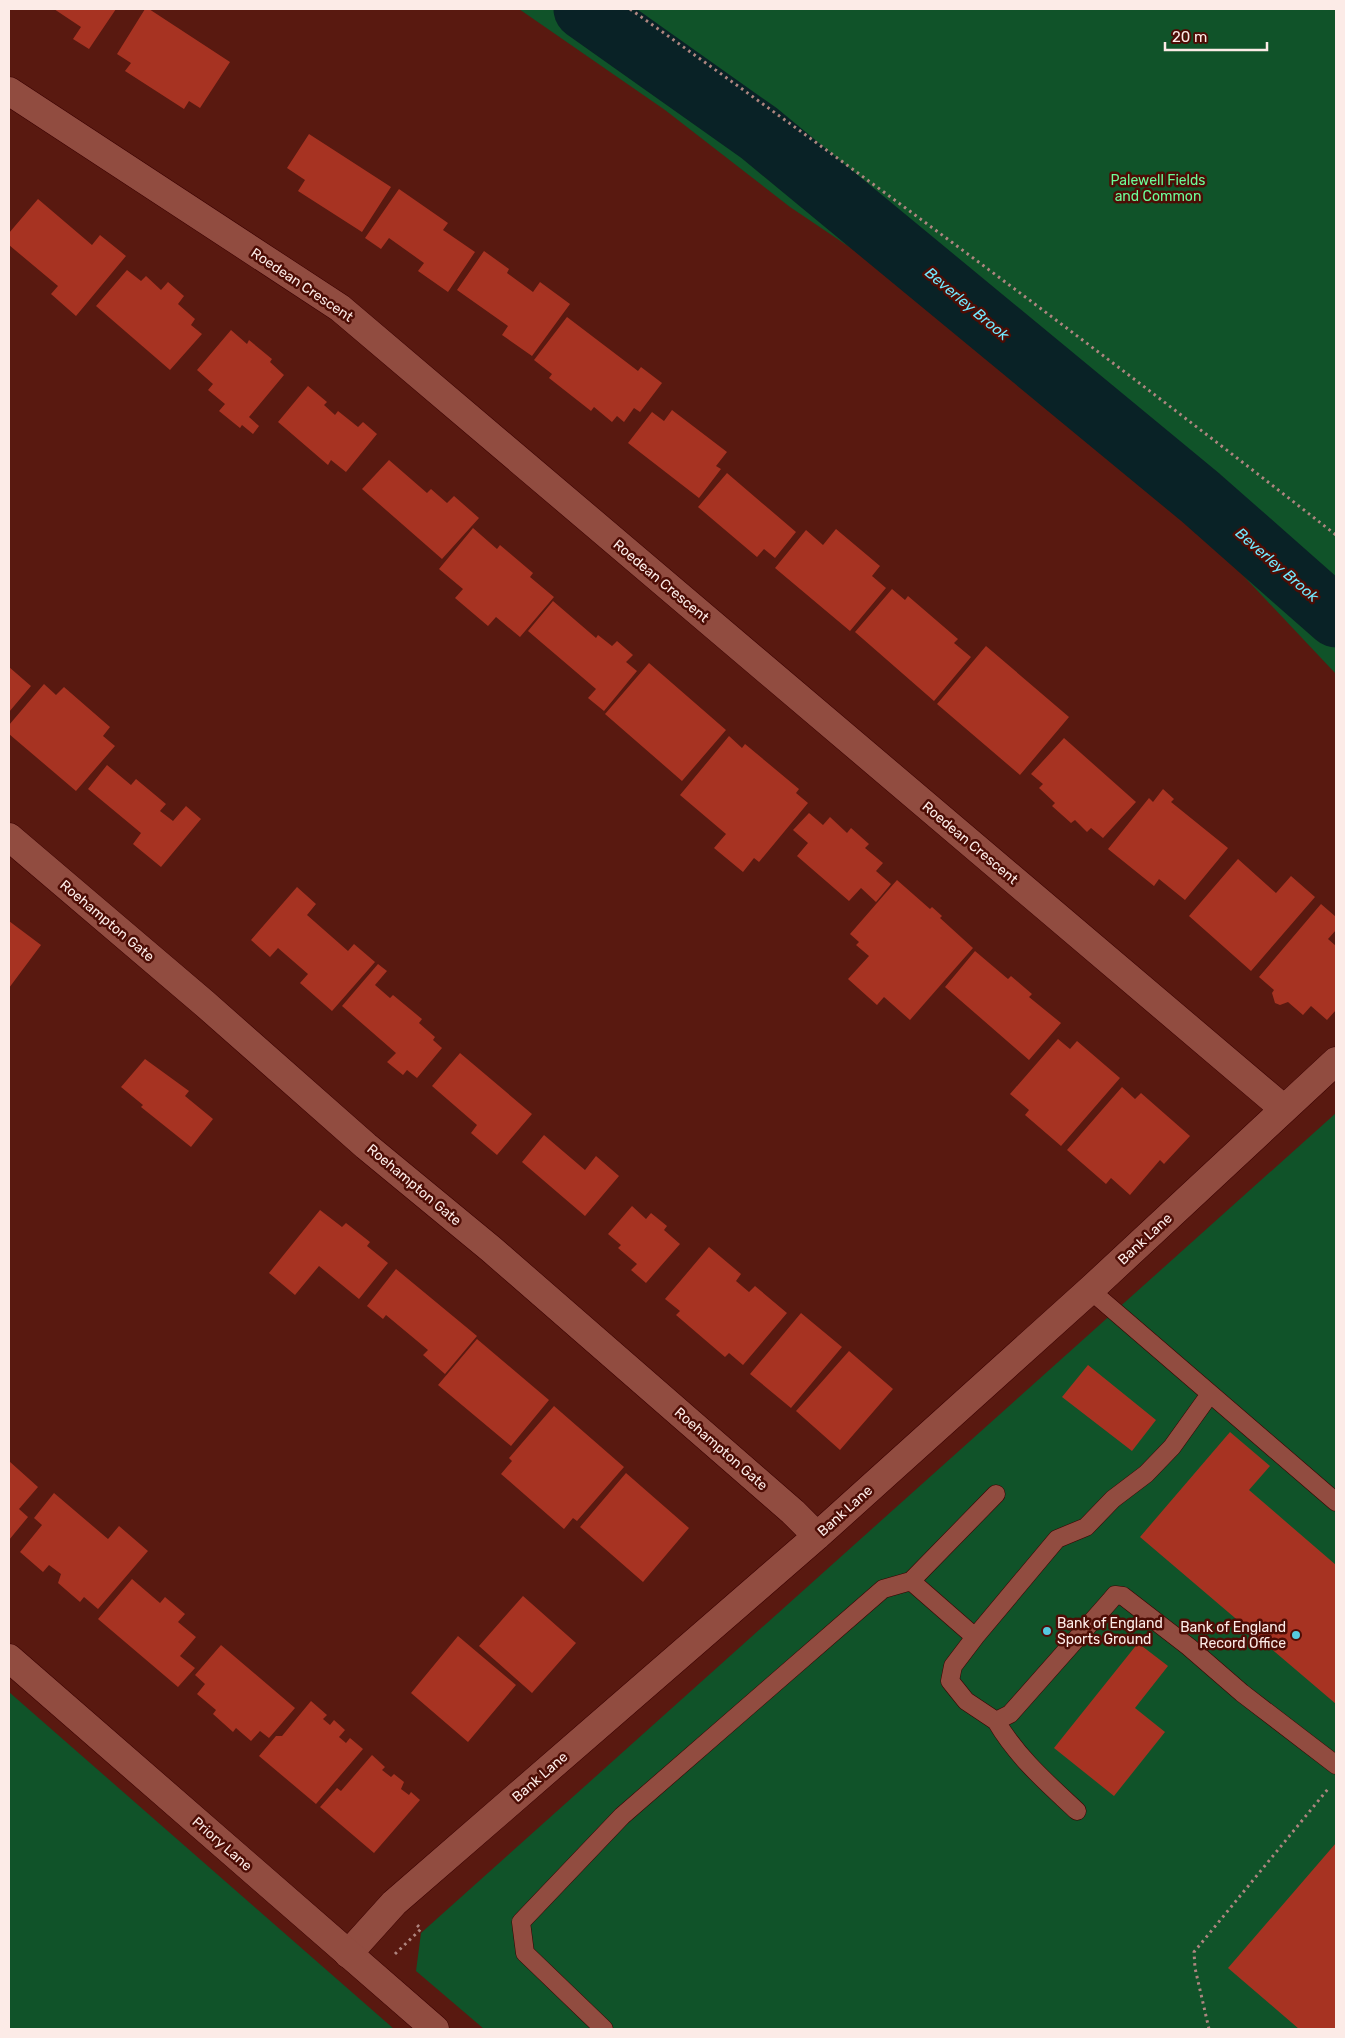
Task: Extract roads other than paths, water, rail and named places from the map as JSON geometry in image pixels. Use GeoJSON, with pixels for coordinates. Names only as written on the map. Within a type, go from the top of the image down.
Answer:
{"type":"FeatureCollection","features":[{"type":"Feature","properties":{"kind":"street","name":"Roedean Crescent"},"geometry":{"type":"LineString","coordinates":[[9,91],[340,308],[1284,1109]]}},
{"type":"Feature","properties":{"kind":"street","name":"Roehampton Gate"},"geometry":{"type":"LineString","coordinates":[[9,837],[204,1003],[366,1146],[491,1249],[793,1512],[817,1536]]}},
{"type":"Feature","properties":{"kind":"street","name":"Bank Lane"},"geometry":{"type":"LineString","coordinates":[[348,1954],[394,1903],[817,1536],[1090,1290],[1336,1061]]}},
{"type":"Feature","properties":{"kind":"street","name":"Priory Lane"},"geometry":{"type":"LineString","coordinates":[[9,1658],[435,2029]]}},
{"type":"Feature","properties":{"kind":"lane"},"geometry":{"type":"LineString","coordinates":[[1090,1290],[1336,1502]]}},
{"type":"Feature","properties":{"kind":"lane"},"geometry":{"type":"LineString","coordinates":[[1077,1811],[1035,1773],[1006,1739],[996,1721],[966,1701],[950,1681],[953,1666],[1057,1539],[1086,1527],[1113,1499],[1146,1474],[1172,1447],[1210,1394]]}},
{"type":"Feature","properties":{"kind":"lane"},"geometry":{"type":"LineString","coordinates":[[604,2029],[525,1954],[521,1922],[622,1816],[883,1589],[911,1581],[996,1494]]}},
{"type":"Feature","properties":{"kind":"lane"},"geometry":{"type":"LineString","coordinates":[[911,1581],[975,1637]]}},
{"type":"Feature","properties":{"kind":"lane"},"geometry":{"type":"LineString","coordinates":[[996,1721],[1010,1714],[1116,1595],[1123,1596],[1189,1647],[1242,1694],[1336,1765]]}},
{"type":"Feature","properties":{"kind":"waterway","name":"Beverley Brook"},"geometry":{"type":"LineString","coordinates":[[584,9],[759,133],[1200,497],[1336,617]]}},
{"type":"Feature","properties":{"kind":"place","name":"Bank of England Sports Ground"},"geometry":{"type":"Point","coordinates":[1047,1631]}},
{"type":"Feature","properties":{"kind":"place","name":"Bank of England Record Office"},"geometry":{"type":"Point","coordinates":[1296,1635]}},
{"type":"Feature","properties":{"kind":"park label","name":"Palewell Fields and Common"},"geometry":{"type":"Point","coordinates":[1158,188]}}]}
